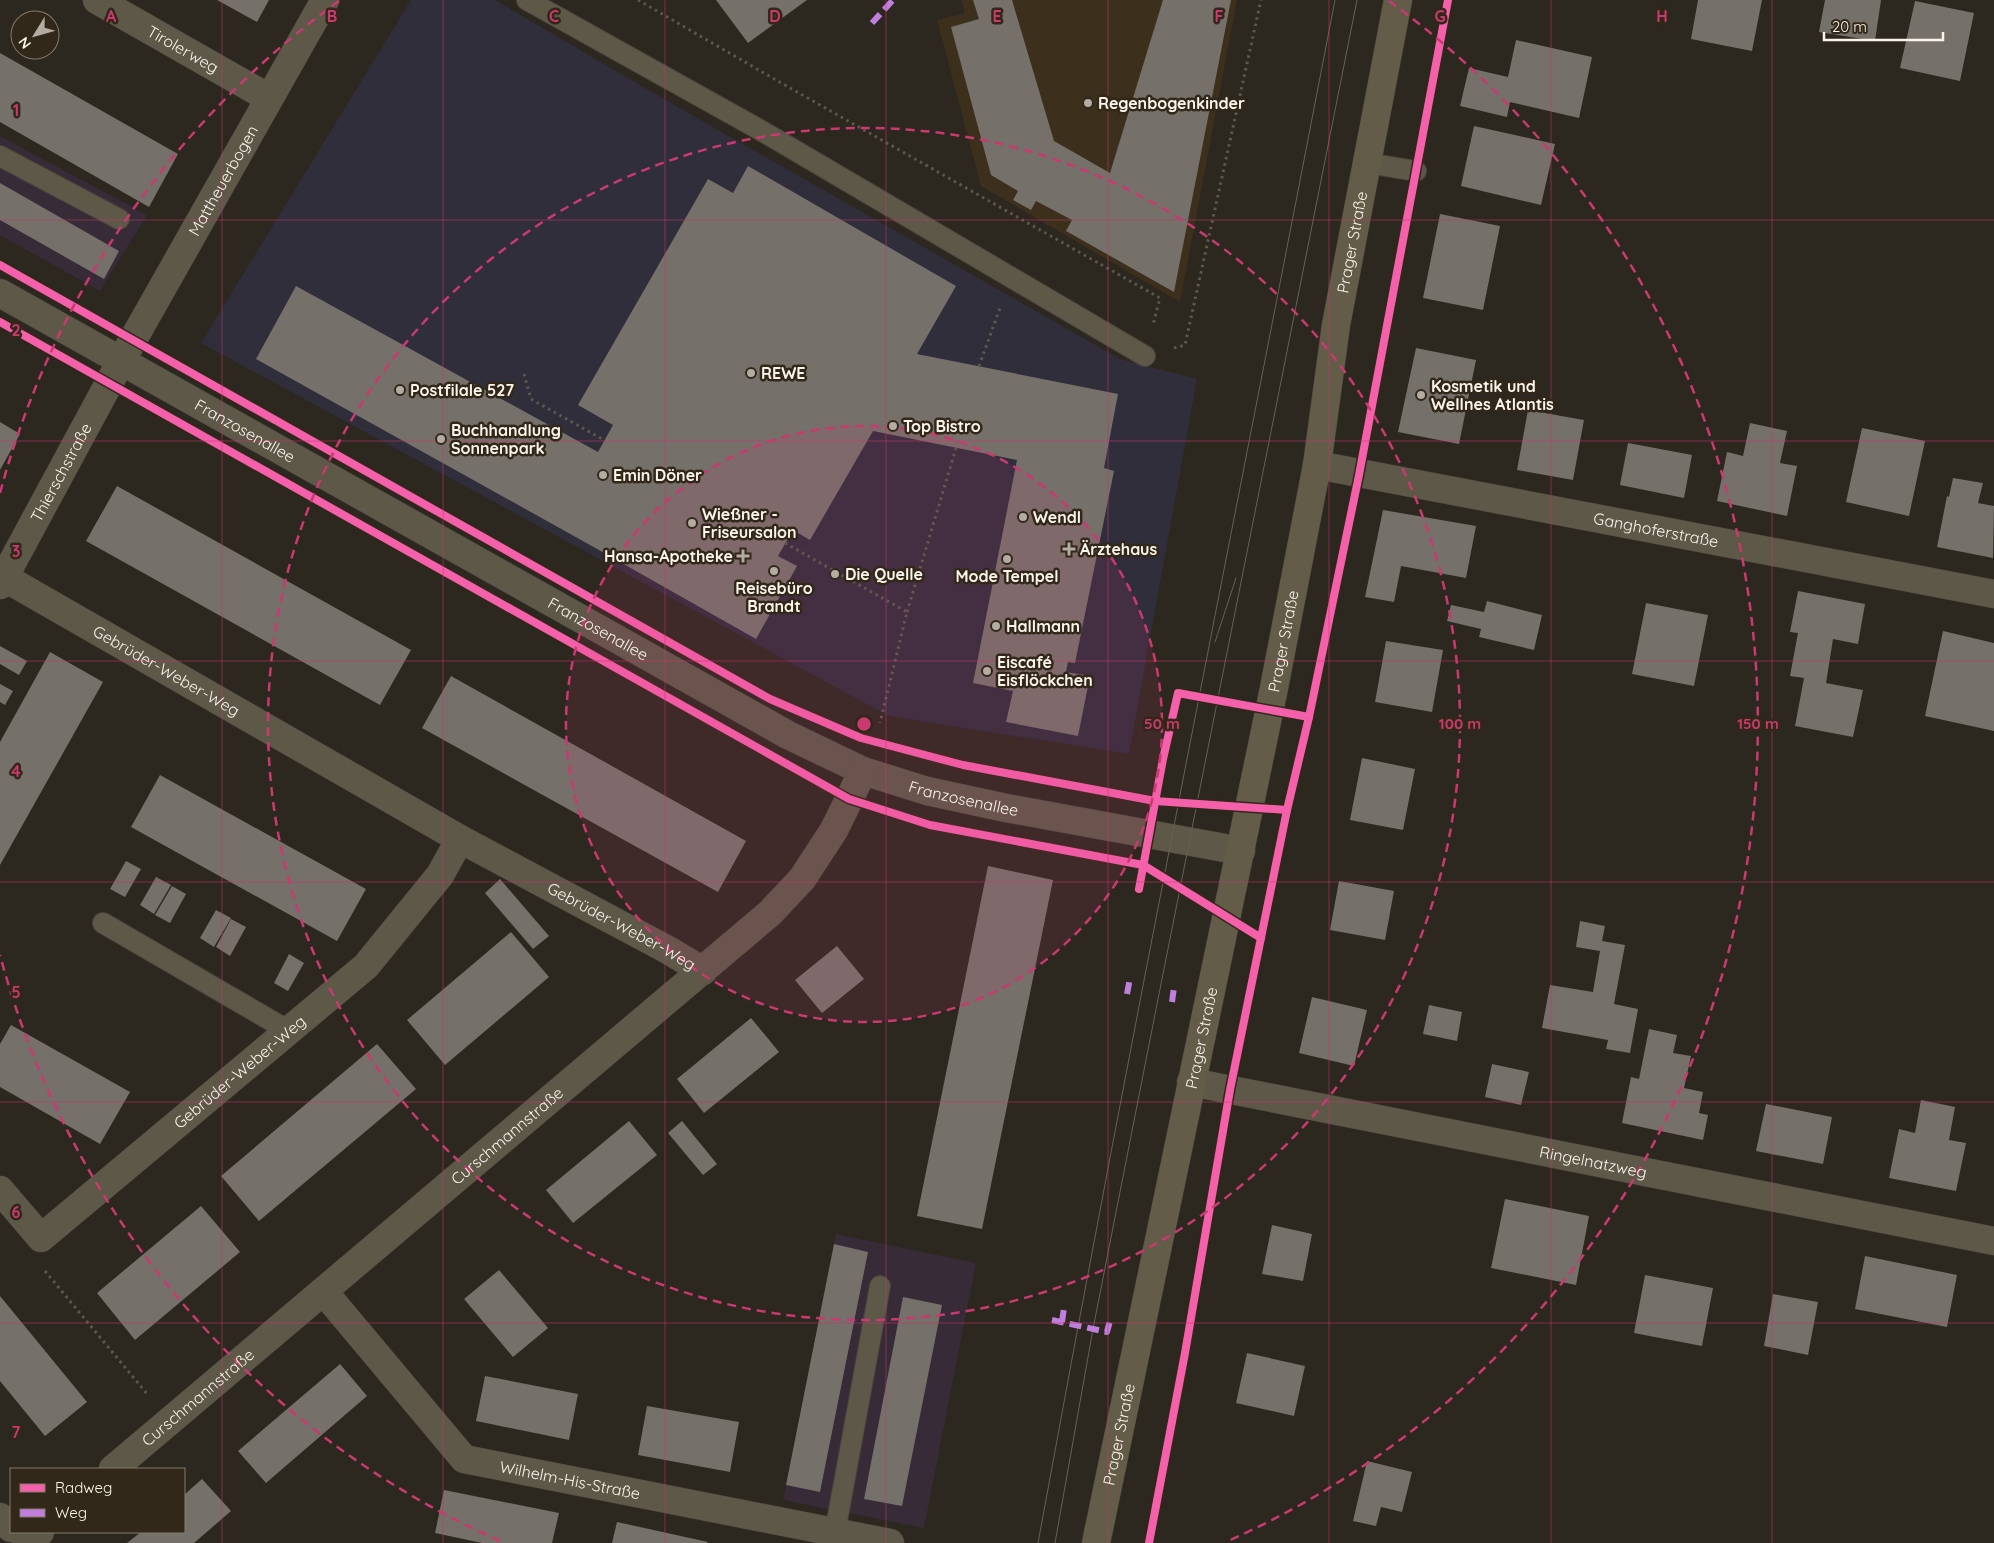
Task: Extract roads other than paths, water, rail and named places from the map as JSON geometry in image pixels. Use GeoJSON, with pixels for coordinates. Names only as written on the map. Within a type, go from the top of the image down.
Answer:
{"type":"FeatureCollection","features":[{"type":"Feature","properties":{"kind":"main road","name":"Prager Straße"},"geometry":{"type":"LineString","coordinates":[[1096,1543],[1191,1082],[1241,851],[1317,466],[1336,325],[1398,0]]}},
{"type":"Feature","properties":{"kind":"street","name":"Tirolerweg"},"geometry":{"type":"LineString","coordinates":[[97,0],[269,98]]}},
{"type":"Feature","properties":{"kind":"street","name":"Mattheuerbogen"},"geometry":{"type":"LineString","coordinates":[[121,360],[182,255],[324,0]]}},
{"type":"Feature","properties":{"kind":"street","name":"Franzosenallee"},"geometry":{"type":"LineString","coordinates":[[0,293],[779,730],[863,771],[927,791],[1006,808],[1241,851]]}},
{"type":"Feature","properties":{"kind":"street","name":"Thierschstraße"},"geometry":{"type":"LineString","coordinates":[[1,579],[121,360]]}},
{"type":"Feature","properties":{"kind":"street","name":"Ganghoferstraße"},"geometry":{"type":"LineString","coordinates":[[1317,466],[1994,594]]}},
{"type":"Feature","properties":{"kind":"street","name":"Gebrüder-Weber-Weg"},"geometry":{"type":"LineString","coordinates":[[1,579],[460,839],[668,950],[703,971]]}},
{"type":"Feature","properties":{"kind":"street","name":"Curschmannstraße"},"geometry":{"type":"LineString","coordinates":[[114,1468],[770,913],[802,880],[834,830],[863,771]]}},
{"type":"Feature","properties":{"kind":"street","name":"Gebrüder-Weber-Weg"},"geometry":{"type":"LineString","coordinates":[[0,1190],[41,1238],[366,966],[440,874],[460,839]]}},
{"type":"Feature","properties":{"kind":"street","name":"Ringelnatzweg"},"geometry":{"type":"LineString","coordinates":[[1191,1082],[1994,1241]]}},
{"type":"Feature","properties":{"kind":"street","name":"Wilhelm-His-Straße"},"geometry":{"type":"LineString","coordinates":[[324,1292],[464,1459],[890,1543]]}},
{"type":"Feature","properties":{"kind":"street"},"geometry":{"type":"LineString","coordinates":[[0,1517],[10,1527]]}},
{"type":"Feature","properties":{"kind":"street"},"geometry":{"type":"LineString","coordinates":[[16,1533],[26,1543],[39,1533]]}},
{"type":"Feature","properties":{"kind":"lane"},"geometry":{"type":"LineString","coordinates":[[526,0],[769,135],[1145,356]]}},
{"type":"Feature","properties":{"kind":"lane"},"geometry":{"type":"LineString","coordinates":[[0,156],[119,219]]}},
{"type":"Feature","properties":{"kind":"lane"},"geometry":{"type":"LineString","coordinates":[[1367,163],[1416,171]]}},
{"type":"Feature","properties":{"kind":"lane"},"geometry":{"type":"LineString","coordinates":[[103,923],[290,1031]]}},
{"type":"Feature","properties":{"kind":"lane"},"geometry":{"type":"LineString","coordinates":[[835,1532],[880,1286]]}},
{"type":"Feature","properties":{"kind":"tram line"},"geometry":{"type":"LineString","coordinates":[[1038,1543],[1147,964],[1335,0]]}},
{"type":"Feature","properties":{"kind":"tram line"},"geometry":{"type":"LineString","coordinates":[[1055,1543],[1093,1329],[1357,0]]}},
{"type":"Feature","properties":{"kind":"tram line"},"geometry":{"type":"LineString","coordinates":[[1215,642],[1236,578]]}},
{"type":"Feature","properties":{"kind":"place","name":"Regenbogenkinder"},"geometry":{"type":"Point","coordinates":[1088,103]}},
{"type":"Feature","properties":{"kind":"place","name":"REWE"},"geometry":{"type":"Point","coordinates":[751,373]}},
{"type":"Feature","properties":{"kind":"place","name":"Postfilale 527"},"geometry":{"type":"Point","coordinates":[400,390]}},
{"type":"Feature","properties":{"kind":"place","name":"Kosmetik und Wellnes Atlantis"},"geometry":{"type":"Point","coordinates":[1421,395]}},
{"type":"Feature","properties":{"kind":"place","name":"Top Bistro"},"geometry":{"type":"Point","coordinates":[893,426]}},
{"type":"Feature","properties":{"kind":"place","name":"Buchhandlung Sonnenpark"},"geometry":{"type":"Point","coordinates":[441,439]}},
{"type":"Feature","properties":{"kind":"place","name":"Emin Döner"},"geometry":{"type":"Point","coordinates":[603,475]}},
{"type":"Feature","properties":{"kind":"place","name":"Wendl"},"geometry":{"type":"Point","coordinates":[1023,517]}},
{"type":"Feature","properties":{"kind":"place","name":"Wießner - Friseursalon"},"geometry":{"type":"Point","coordinates":[692,523]}},
{"type":"Feature","properties":{"kind":"place","name":"Ärztehaus"},"geometry":{"type":"Point","coordinates":[1069,549]}},
{"type":"Feature","properties":{"kind":"place","name":"Hansa-Apotheke"},"geometry":{"type":"Point","coordinates":[743,556]}},
{"type":"Feature","properties":{"kind":"place","name":"Mode Tempel"},"geometry":{"type":"Point","coordinates":[1007,559]}},
{"type":"Feature","properties":{"kind":"place","name":"Reisebüro Brandt"},"geometry":{"type":"Point","coordinates":[774,571]}},
{"type":"Feature","properties":{"kind":"place","name":"Die Quelle"},"geometry":{"type":"Point","coordinates":[835,574]}},
{"type":"Feature","properties":{"kind":"place","name":"Hallmann"},"geometry":{"type":"Point","coordinates":[996,626]}},
{"type":"Feature","properties":{"kind":"place","name":"Eiscafé Eisflöckchen"},"geometry":{"type":"Point","coordinates":[987,671]}}]}
